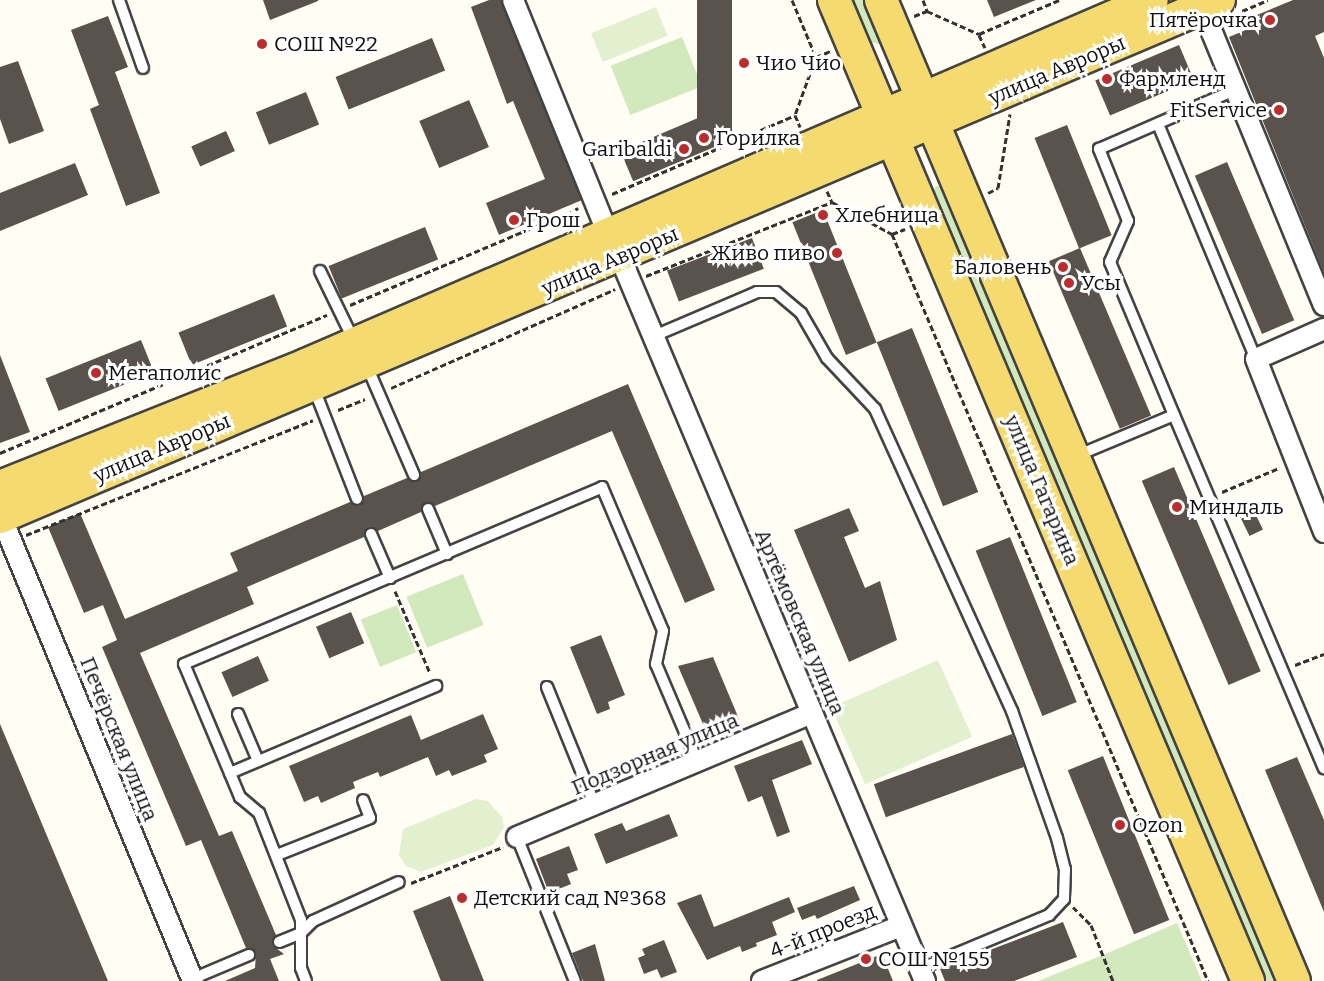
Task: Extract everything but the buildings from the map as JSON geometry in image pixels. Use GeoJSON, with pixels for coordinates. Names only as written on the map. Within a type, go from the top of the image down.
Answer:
{"type":"FeatureCollection","features":[{"type":"Feature","properties":{"kind":"main road","name":"улица Гагарина"},"geometry":{"type":"LineString","coordinates":[[834,0],[890,128],[1248,981]]}},
{"type":"Feature","properties":{"kind":"main road","name":"улица Авроры"},"geometry":{"type":"LineString","coordinates":[[927,112],[1152,0]]}},
{"type":"Feature","properties":{"kind":"main road","name":"улица Авроры"},"geometry":{"type":"LineString","coordinates":[[0,509],[361,353],[620,258],[927,112],[1210,4]]}},
{"type":"Feature","properties":{"kind":"main road","name":"улица Гагарина"},"geometry":{"type":"LineString","coordinates":[[886,13],[1294,981]]}},
{"type":"Feature","properties":{"kind":"main road","name":"улица Авроры"},"geometry":{"type":"LineString","coordinates":[[0,509],[313,386],[361,353]]}},
{"type":"Feature","properties":{"kind":"street","name":"Артёмовская улица"},"geometry":{"type":"LineString","coordinates":[[513,0],[595,201],[654,336],[922,975]]}},
{"type":"Feature","properties":{"kind":"street"},"geometry":{"type":"LineString","coordinates":[[1210,4],[1237,89],[1324,305]]}},
{"type":"Feature","properties":{"kind":"street"},"geometry":{"type":"LineString","coordinates":[[1324,329],[1256,359],[1324,532]]}},
{"type":"Feature","properties":{"kind":"street","name":"Печёрская улица"},"geometry":{"type":"LineString","coordinates":[[0,509],[192,980]]}},
{"type":"Feature","properties":{"kind":"street","name":"Подзорная улица"},"geometry":{"type":"LineString","coordinates":[[517,837],[698,763],[812,713]]}},
{"type":"Feature","properties":{"kind":"street","name":"4-й проезд"},"geometry":{"type":"LineString","coordinates":[[762,981],[901,926]]}},
{"type":"Feature","properties":{"kind":"lane"},"geometry":{"type":"LineString","coordinates":[[119,0],[143,68]]}},
{"type":"Feature","properties":{"kind":"lane"},"geometry":{"type":"LineString","coordinates":[[1237,89],[1099,149],[1128,221],[1110,262],[1282,670],[1320,747],[1324,768]]}},
{"type":"Feature","properties":{"kind":"lane"},"geometry":{"type":"LineString","coordinates":[[1158,124],[1256,359]]}},
{"type":"Feature","properties":{"kind":"lane"},"geometry":{"type":"LineString","coordinates":[[320,271],[337,310],[361,353],[414,475]]}},
{"type":"Feature","properties":{"kind":"lane"},"geometry":{"type":"LineString","coordinates":[[654,336],[757,292],[776,292],[801,313],[827,358],[874,409],[1036,771],[1065,869],[1064,899],[1049,915],[922,975]]}},
{"type":"Feature","properties":{"kind":"lane"},"geometry":{"type":"LineString","coordinates":[[313,386],[357,499]]}},
{"type":"Feature","properties":{"kind":"lane"},"geometry":{"type":"LineString","coordinates":[[1073,458],[1174,415]]}},
{"type":"Feature","properties":{"kind":"lane"},"geometry":{"type":"LineString","coordinates":[[306,981],[301,968],[301,933],[277,855],[259,813],[240,797],[184,664],[602,487],[663,632],[656,664],[698,763]]}},
{"type":"Feature","properties":{"kind":"lane"},"geometry":{"type":"LineString","coordinates":[[428,509],[447,554]]}},
{"type":"Feature","properties":{"kind":"lane"},"geometry":{"type":"LineString","coordinates":[[371,534],[390,578]]}},
{"type":"Feature","properties":{"kind":"lane"},"geometry":{"type":"LineString","coordinates":[[230,773],[436,686]]}},
{"type":"Feature","properties":{"kind":"lane"},"geometry":{"type":"LineString","coordinates":[[547,687],[595,805]]}},
{"type":"Feature","properties":{"kind":"lane"},"geometry":{"type":"LineString","coordinates":[[238,714],[258,761]]}},
{"type":"Feature","properties":{"kind":"lane"},"geometry":{"type":"LineString","coordinates":[[277,855],[370,818],[363,800]]}},
{"type":"Feature","properties":{"kind":"lane"},"geometry":{"type":"LineString","coordinates":[[517,837],[575,981]]}},
{"type":"Feature","properties":{"kind":"lane"},"geometry":{"type":"LineString","coordinates":[[279,942],[301,933],[313,921],[399,882]]}},
{"type":"Feature","properties":{"kind":"lane"},"geometry":{"type":"LineString","coordinates":[[192,980],[249,955]]}},
{"type":"Feature","properties":{"kind":"path"},"geometry":{"type":"LineString","coordinates":[[0,453],[795,115],[816,57],[792,0]]}},
{"type":"Feature","properties":{"kind":"path"},"geometry":{"type":"LineString","coordinates":[[923,0],[927,11]]}},
{"type":"Feature","properties":{"kind":"path"},"geometry":{"type":"LineString","coordinates":[[886,13],[927,11],[979,34],[1059,0]]}},
{"type":"Feature","properties":{"kind":"path"},"geometry":{"type":"LineString","coordinates":[[816,57],[852,42]]}},
{"type":"Feature","properties":{"kind":"path"},"geometry":{"type":"LineString","coordinates":[[892,234],[1208,981]]}},
{"type":"Feature","properties":{"kind":"path"},"geometry":{"type":"LineString","coordinates":[[1209,497],[1296,462]]}},
{"type":"Feature","properties":{"kind":"path"},"geometry":{"type":"LineString","coordinates":[[390,578],[436,686]]}},
{"type":"Feature","properties":{"kind":"path"},"geometry":{"type":"LineString","coordinates":[[1282,670],[1324,654]]}},
{"type":"Feature","properties":{"kind":"path"},"geometry":{"type":"LineString","coordinates":[[399,882],[412,883],[501,848],[517,837]]}},
{"type":"Feature","properties":{"kind":"path"},"geometry":{"type":"LineString","coordinates":[[1064,899],[1091,925],[1113,981]]}},
{"type":"Feature","properties":{"kind":"green space"},"geometry":{"type":"Polygon","coordinates":[[[851,0],[867,0],[882,38],[879,44],[869,42],[851,0]]]}},
{"type":"Feature","properties":{"kind":"green space"},"geometry":{"type":"Polygon","coordinates":[[[656,7],[668,36],[603,62],[591,33],[656,7]]]}},
{"type":"Feature","properties":{"kind":"green space"},"geometry":{"type":"Polygon","coordinates":[[[682,37],[702,86],[630,115],[611,66],[682,37]]]}},
{"type":"Feature","properties":{"kind":"green space"},"geometry":{"type":"Polygon","coordinates":[[[936,186],[943,186],[1277,981],[1261,981],[931,192],[936,186]]]}},
{"type":"Feature","properties":{"kind":"green space"},"geometry":{"type":"Polygon","coordinates":[[[463,574],[484,625],[427,648],[406,597],[463,574]]]}},
{"type":"Feature","properties":{"kind":"green space"},"geometry":{"type":"Polygon","coordinates":[[[397,605],[416,652],[380,667],[361,620],[397,605]]]}},
{"type":"Feature","properties":{"kind":"green space"},"geometry":{"type":"Polygon","coordinates":[[[938,660],[972,737],[865,784],[831,708],[938,660]]]}},
{"type":"Feature","properties":{"kind":"green space"},"geometry":{"type":"Polygon","coordinates":[[[476,799],[488,801],[502,817],[504,827],[493,845],[421,872],[406,866],[399,855],[403,829],[476,799]]]}},
{"type":"Feature","properties":{"kind":"green space"},"geometry":{"type":"Polygon","coordinates":[[[1177,923],[1202,981],[1038,981],[1103,955],[1177,923]]]}},
{"type":"Feature","properties":{"kind":"place","name":"Пятёрочка"},"geometry":{"type":"Point","coordinates":[1270,20]}},
{"type":"Feature","properties":{"kind":"place","name":"СОШ №22"},"geometry":{"type":"Point","coordinates":[262,44]}},
{"type":"Feature","properties":{"kind":"place","name":"Чио Чио"},"geometry":{"type":"Point","coordinates":[744,63]}},
{"type":"Feature","properties":{"kind":"place","name":"Фармленд"},"geometry":{"type":"Point","coordinates":[1107,79]}},
{"type":"Feature","properties":{"kind":"place","name":"FitService"},"geometry":{"type":"Point","coordinates":[1279,110]}},
{"type":"Feature","properties":{"kind":"place","name":"Горилка"},"geometry":{"type":"Point","coordinates":[704,138]}},
{"type":"Feature","properties":{"kind":"place","name":"Garibaldi"},"geometry":{"type":"Point","coordinates":[684,149]}},
{"type":"Feature","properties":{"kind":"place","name":"Хлебница"},"geometry":{"type":"Point","coordinates":[823,215]}},
{"type":"Feature","properties":{"kind":"place","name":"Грош"},"geometry":{"type":"Point","coordinates":[514,220]}},
{"type":"Feature","properties":{"kind":"place","name":"Живо пиво"},"geometry":{"type":"Point","coordinates":[837,253]}},
{"type":"Feature","properties":{"kind":"place","name":"Баловень"},"geometry":{"type":"Point","coordinates":[1063,267]}},
{"type":"Feature","properties":{"kind":"place","name":"Усы"},"geometry":{"type":"Point","coordinates":[1069,283]}},
{"type":"Feature","properties":{"kind":"place","name":"Мегаполис"},"geometry":{"type":"Point","coordinates":[96,373]}},
{"type":"Feature","properties":{"kind":"place","name":"Миндаль"},"geometry":{"type":"Point","coordinates":[1177,507]}},
{"type":"Feature","properties":{"kind":"place","name":"Ozon"},"geometry":{"type":"Point","coordinates":[1120,825]}},
{"type":"Feature","properties":{"kind":"place","name":"Детский сад №368"},"geometry":{"type":"Point","coordinates":[462,898]}},
{"type":"Feature","properties":{"kind":"place","name":"СОШ №155"},"geometry":{"type":"Point","coordinates":[866,959]}}]}
